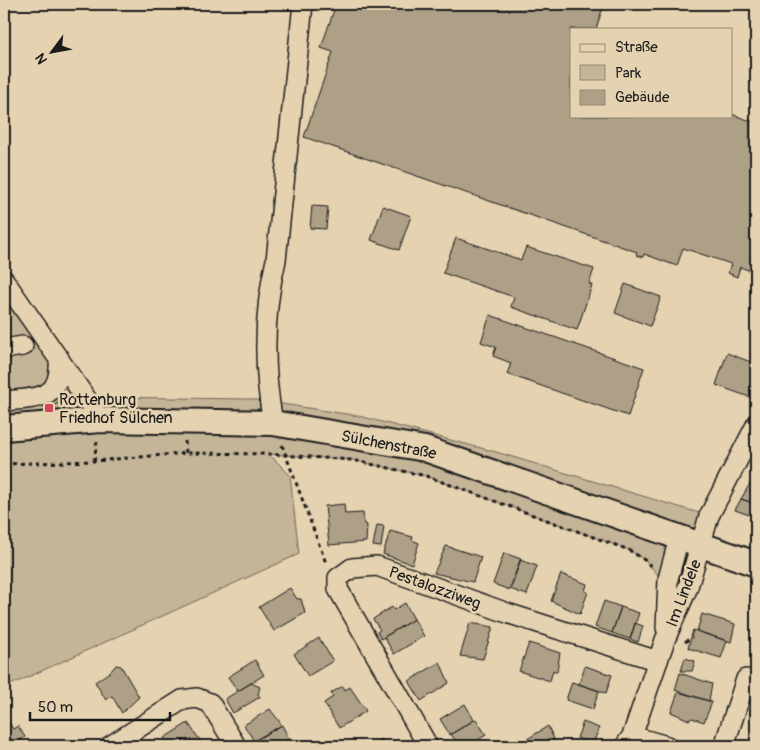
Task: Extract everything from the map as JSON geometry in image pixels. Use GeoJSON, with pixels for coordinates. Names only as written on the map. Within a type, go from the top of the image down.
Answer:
{"type":"FeatureCollection","features":[{"type":"Feature","properties":{"kind":"main road","name":"Sülchenstraße"},"geometry":{"type":"LineString","coordinates":[[4,428],[101,420],[273,423],[425,449],[756,564]]}},
{"type":"Feature","properties":{"kind":"street"},"geometry":{"type":"LineString","coordinates":[[273,423],[266,384],[265,350],[269,288],[276,260],[303,4]]}},
{"type":"Feature","properties":{"kind":"street"},"geometry":{"type":"LineString","coordinates":[[4,280],[101,420]]}},
{"type":"Feature","properties":{"kind":"street"},"geometry":{"type":"LineString","coordinates":[[4,349],[23,346]]}},
{"type":"Feature","properties":{"kind":"street"},"geometry":{"type":"LineString","coordinates":[[4,401],[37,398],[54,388],[60,374],[59,358]]}},
{"type":"Feature","properties":{"kind":"street"},"geometry":{"type":"LineString","coordinates":[[690,542],[709,516],[756,425]]}},
{"type":"Feature","properties":{"kind":"street","name":"Im Lindele"},"geometry":{"type":"LineString","coordinates":[[665,640],[668,579],[690,542]]}},
{"type":"Feature","properties":{"kind":"street","name":"Im Lindele"},"geometry":{"type":"LineString","coordinates":[[629,741],[665,640],[688,587],[690,542]]}},
{"type":"Feature","properties":{"kind":"street","name":"Pestalozziweg"},"geometry":{"type":"LineString","coordinates":[[338,589],[338,578],[352,568],[377,566],[510,614],[658,661]]}},
{"type":"Feature","properties":{"kind":"street"},"geometry":{"type":"LineString","coordinates":[[338,589],[428,746]]}},
{"type":"Feature","properties":{"kind":"street"},"geometry":{"type":"LineString","coordinates":[[724,746],[746,679]]}},
{"type":"Feature","properties":{"kind":"street"},"geometry":{"type":"LineString","coordinates":[[110,746],[182,700],[198,698],[210,704],[236,746]]}},
{"type":"Feature","properties":{"kind":"street"},"geometry":{"type":"LineString","coordinates":[[629,741],[667,746]]}},
{"type":"Feature","properties":{"kind":"path"},"geometry":{"type":"LineString","coordinates":[[273,423],[338,589]]}},
{"type":"Feature","properties":{"kind":"path"},"geometry":{"type":"LineString","coordinates":[[4,464],[94,461],[186,453],[285,455],[352,460],[426,476],[629,550],[646,561],[657,574],[668,579]]}},
{"type":"Feature","properties":{"kind":"green space"},"geometry":{"type":"Polygon","coordinates":[[[4,277],[59,358],[98,397],[250,399],[359,416],[496,452],[709,516],[688,587],[657,574],[646,561],[629,550],[426,476],[352,460],[269,454],[290,475],[299,554],[4,688],[4,277]]]}},
{"type":"Feature","properties":{"kind":"building"},"geometry":{"type":"Polygon","coordinates":[[[336,4],[604,4],[596,28],[570,28],[570,118],[732,118],[732,114],[756,123],[756,273],[740,267],[737,277],[728,273],[731,264],[683,248],[677,266],[644,254],[643,257],[636,255],[637,252],[304,137],[333,52],[321,48],[336,4]]]}},
{"type":"Feature","properties":{"kind":"building"},"geometry":{"type":"Polygon","coordinates":[[[312,206],[328,207],[326,229],[310,228],[312,206]]]}},
{"type":"Feature","properties":{"kind":"building"},"geometry":{"type":"Polygon","coordinates":[[[383,206],[411,216],[399,250],[371,240],[383,206]]]}},
{"type":"Feature","properties":{"kind":"building"},"geometry":{"type":"Polygon","coordinates":[[[456,238],[521,260],[526,247],[594,269],[589,284],[592,285],[577,330],[511,307],[514,297],[443,273],[456,238]]]}},
{"type":"Feature","properties":{"kind":"building"},"geometry":{"type":"Polygon","coordinates":[[[625,284],[661,297],[650,326],[615,313],[625,284]]]}},
{"type":"Feature","properties":{"kind":"building"},"geometry":{"type":"Polygon","coordinates":[[[490,315],[644,368],[628,416],[507,374],[511,363],[493,356],[496,347],[481,342],[490,315]]]}},
{"type":"Feature","properties":{"kind":"building"},"geometry":{"type":"Polygon","coordinates":[[[727,353],[756,364],[756,385],[752,398],[716,385],[727,353]]]}},
{"type":"Feature","properties":{"kind":"building"},"geometry":{"type":"Polygon","coordinates":[[[61,395],[64,400],[53,406],[50,401],[61,395]]]}},
{"type":"Feature","properties":{"kind":"building"},"geometry":{"type":"Polygon","coordinates":[[[751,482],[756,484],[756,504],[741,499],[751,482]]]}},
{"type":"Feature","properties":{"kind":"building"},"geometry":{"type":"Polygon","coordinates":[[[741,499],[756,504],[752,516],[735,510],[741,499]]]}},
{"type":"Feature","properties":{"kind":"building"},"geometry":{"type":"Polygon","coordinates":[[[344,504],[345,514],[363,513],[364,524],[367,525],[366,542],[329,545],[325,506],[344,504]]]}},
{"type":"Feature","properties":{"kind":"building"},"geometry":{"type":"Polygon","coordinates":[[[756,504],[756,517],[752,516],[756,504]]]}},
{"type":"Feature","properties":{"kind":"building"},"geometry":{"type":"Polygon","coordinates":[[[377,525],[384,526],[381,547],[373,546],[377,525]]]}},
{"type":"Feature","properties":{"kind":"building"},"geometry":{"type":"Polygon","coordinates":[[[390,531],[413,537],[412,540],[419,543],[412,564],[383,554],[390,531]]]}},
{"type":"Feature","properties":{"kind":"building"},"geometry":{"type":"Polygon","coordinates":[[[446,546],[481,557],[473,582],[434,573],[446,546]]]}},
{"type":"Feature","properties":{"kind":"building"},"geometry":{"type":"Polygon","coordinates":[[[504,553],[521,559],[510,590],[493,584],[504,553]]]}},
{"type":"Feature","properties":{"kind":"building"},"geometry":{"type":"Polygon","coordinates":[[[520,560],[537,566],[527,595],[510,589],[520,560]]]}},
{"type":"Feature","properties":{"kind":"building"},"geometry":{"type":"Polygon","coordinates":[[[561,574],[587,584],[585,591],[588,592],[580,614],[551,601],[561,574]]]}},
{"type":"Feature","properties":{"kind":"building"},"geometry":{"type":"Polygon","coordinates":[[[290,588],[297,599],[301,599],[305,613],[274,631],[259,607],[290,588]]]}},
{"type":"Feature","properties":{"kind":"building"},"geometry":{"type":"Polygon","coordinates":[[[604,601],[621,607],[612,633],[595,627],[604,601]]]}},
{"type":"Feature","properties":{"kind":"building"},"geometry":{"type":"Polygon","coordinates":[[[405,603],[414,619],[381,639],[377,632],[380,630],[373,619],[392,607],[394,610],[405,603]]]}},
{"type":"Feature","properties":{"kind":"building"},"geometry":{"type":"Polygon","coordinates":[[[621,607],[639,613],[630,639],[612,633],[621,607]]]}},
{"type":"Feature","properties":{"kind":"building"},"geometry":{"type":"Polygon","coordinates":[[[702,614],[735,624],[731,642],[697,631],[702,614]]]}},
{"type":"Feature","properties":{"kind":"building"},"geometry":{"type":"Polygon","coordinates":[[[414,619],[424,636],[394,654],[384,637],[414,619]]]}},
{"type":"Feature","properties":{"kind":"building"},"geometry":{"type":"Polygon","coordinates":[[[470,623],[493,627],[483,659],[460,656],[470,623]]]}},
{"type":"Feature","properties":{"kind":"building"},"geometry":{"type":"Polygon","coordinates":[[[635,623],[643,626],[638,642],[630,639],[635,623]]]}},
{"type":"Feature","properties":{"kind":"building"},"geometry":{"type":"Polygon","coordinates":[[[693,630],[727,641],[721,658],[688,648],[693,630]]]}},
{"type":"Feature","properties":{"kind":"building"},"geometry":{"type":"Polygon","coordinates":[[[319,638],[333,661],[308,676],[294,654],[319,638]]]}},
{"type":"Feature","properties":{"kind":"building"},"geometry":{"type":"Polygon","coordinates":[[[529,643],[560,653],[557,672],[553,670],[550,681],[519,671],[529,643]]]}},
{"type":"Feature","properties":{"kind":"building"},"geometry":{"type":"Polygon","coordinates":[[[685,658],[695,661],[692,671],[681,671],[685,658]]]}},
{"type":"Feature","properties":{"kind":"building"},"geometry":{"type":"Polygon","coordinates":[[[255,660],[264,675],[238,691],[228,677],[255,660]]]}},
{"type":"Feature","properties":{"kind":"building"},"geometry":{"type":"Polygon","coordinates":[[[440,662],[449,683],[421,701],[409,681],[440,662]]]}},
{"type":"Feature","properties":{"kind":"building"},"geometry":{"type":"Polygon","coordinates":[[[116,665],[121,666],[139,697],[122,713],[112,696],[106,700],[95,682],[111,671],[116,665]]]}},
{"type":"Feature","properties":{"kind":"building"},"geometry":{"type":"Polygon","coordinates":[[[585,666],[612,675],[606,693],[579,684],[585,666]]]}},
{"type":"Feature","properties":{"kind":"building"},"geometry":{"type":"Polygon","coordinates":[[[680,673],[712,684],[709,701],[675,690],[680,673]]]}},
{"type":"Feature","properties":{"kind":"building"},"geometry":{"type":"Polygon","coordinates":[[[572,682],[599,691],[593,709],[566,700],[572,682]]]}},
{"type":"Feature","properties":{"kind":"building"},"geometry":{"type":"Polygon","coordinates":[[[251,683],[260,687],[258,694],[260,697],[233,713],[225,699],[251,683]]]}},
{"type":"Feature","properties":{"kind":"building"},"geometry":{"type":"Polygon","coordinates":[[[343,686],[345,690],[350,687],[366,711],[339,728],[324,703],[333,697],[331,693],[343,686]]]}},
{"type":"Feature","properties":{"kind":"building"},"geometry":{"type":"Polygon","coordinates":[[[678,692],[712,702],[704,722],[692,718],[689,720],[671,712],[678,692]]]}},
{"type":"Feature","properties":{"kind":"building"},"geometry":{"type":"Polygon","coordinates":[[[465,704],[474,720],[450,735],[440,719],[465,704]]]}},
{"type":"Feature","properties":{"kind":"building"},"geometry":{"type":"Polygon","coordinates":[[[270,709],[282,725],[254,741],[244,725],[270,709]]]}},
{"type":"Feature","properties":{"kind":"building"},"geometry":{"type":"Polygon","coordinates":[[[476,719],[486,735],[468,746],[459,746],[451,734],[476,719]]]}},
{"type":"Feature","properties":{"kind":"building"},"geometry":{"type":"Polygon","coordinates":[[[8,721],[13,729],[18,726],[25,737],[20,740],[24,746],[4,746],[4,724],[8,721]]]}},
{"type":"Feature","properties":{"kind":"building"},"geometry":{"type":"Polygon","coordinates":[[[583,722],[599,728],[593,744],[577,738],[583,722]]]}},
{"type":"Feature","properties":{"kind":"building"},"geometry":{"type":"Polygon","coordinates":[[[188,723],[204,746],[168,746],[164,738],[188,723]]]}},
{"type":"Feature","properties":{"kind":"building"},"geometry":{"type":"Polygon","coordinates":[[[282,725],[291,743],[284,746],[257,746],[254,741],[282,725]]]}},
{"type":"Feature","properties":{"kind":"building"},"geometry":{"type":"Polygon","coordinates":[[[548,726],[557,746],[523,746],[521,743],[548,726]]]}},
{"type":"Feature","properties":{"kind":"building"},"geometry":{"type":"Polygon","coordinates":[[[381,739],[385,745],[389,746],[370,746],[381,739]]]}},
{"type":"Feature","properties":{"kind":"place","name":"Rottenburg Friedhof Sülchen"},"geometry":{"type":"Point","coordinates":[49,408]}}]}
